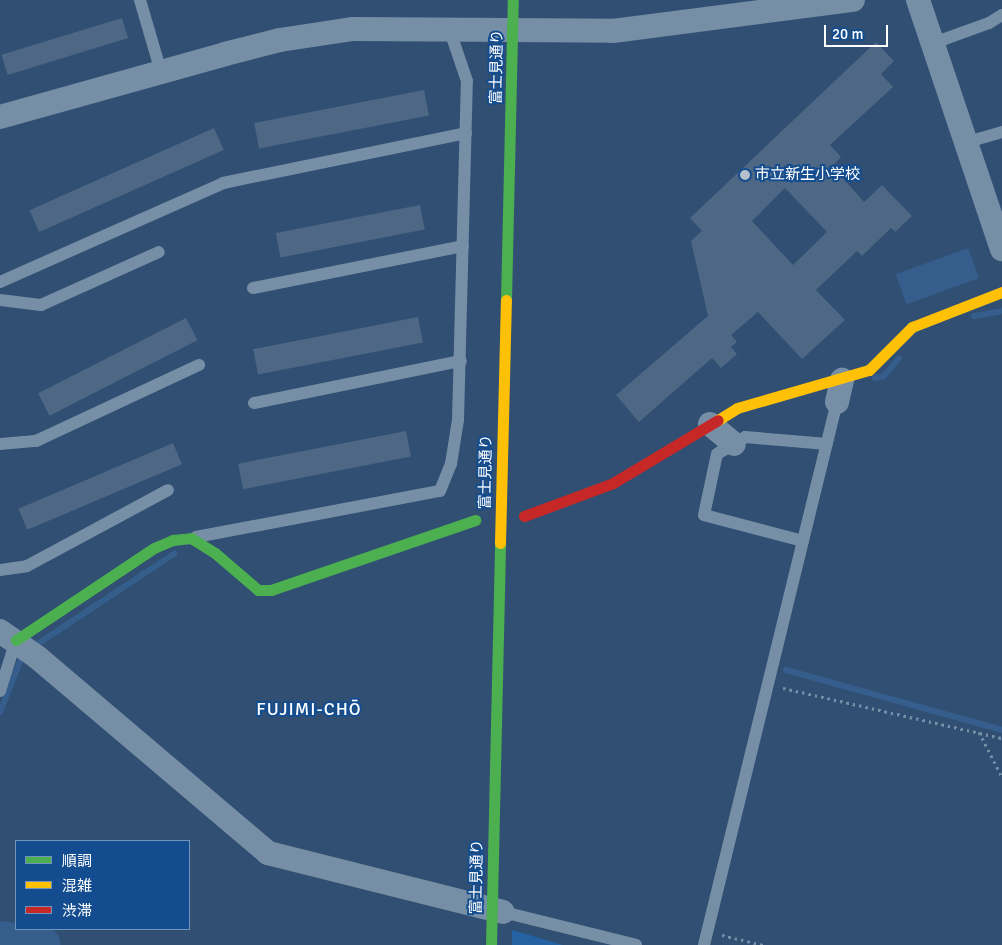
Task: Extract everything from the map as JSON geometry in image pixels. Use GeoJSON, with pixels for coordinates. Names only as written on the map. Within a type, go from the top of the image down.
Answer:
{"type":"FeatureCollection","features":[{"type":"Feature","properties":{"kind":"street","name":"富士見通り"},"geometry":{"type":"LineString","coordinates":[[491,945],[513,0]]}},
{"type":"Feature","properties":{"kind":"street"},"geometry":{"type":"LineString","coordinates":[[0,117],[280,40],[354,29],[449,28],[613,31],[750,7],[853,0]]}},
{"type":"Feature","properties":{"kind":"street"},"geometry":{"type":"LineString","coordinates":[[918,0],[964,143],[1002,249]]}},
{"type":"Feature","properties":{"kind":"street"},"geometry":{"type":"LineString","coordinates":[[524,516],[613,482],[737,408],[840,386],[869,370],[912,328],[1002,292]]}},
{"type":"Feature","properties":{"kind":"street"},"geometry":{"type":"LineString","coordinates":[[710,424],[734,444]]}},
{"type":"Feature","properties":{"kind":"street"},"geometry":{"type":"LineString","coordinates":[[475,520],[271,590],[258,590],[215,553],[191,538],[173,540],[154,548],[20,644],[268,853],[503,912]]}},
{"type":"Feature","properties":{"kind":"lane"},"geometry":{"type":"LineString","coordinates":[[140,0],[161,72]]}},
{"type":"Feature","properties":{"kind":"lane"},"geometry":{"type":"LineString","coordinates":[[931,44],[989,23],[1002,15]]}},
{"type":"Feature","properties":{"kind":"lane"},"geometry":{"type":"LineString","coordinates":[[191,538],[230,533],[440,491],[451,464],[458,420],[466,133],[467,81],[449,28]]}},
{"type":"Feature","properties":{"kind":"lane"},"geometry":{"type":"LineString","coordinates":[[964,143],[1002,132]]}},
{"type":"Feature","properties":{"kind":"lane"},"geometry":{"type":"LineString","coordinates":[[0,282],[223,183],[466,133]]}},
{"type":"Feature","properties":{"kind":"lane"},"geometry":{"type":"LineString","coordinates":[[253,288],[463,246]]}},
{"type":"Feature","properties":{"kind":"lane"},"geometry":{"type":"LineString","coordinates":[[0,300],[41,304],[159,252]]}},
{"type":"Feature","properties":{"kind":"lane"},"geometry":{"type":"LineString","coordinates":[[254,403],[461,361]]}},
{"type":"Feature","properties":{"kind":"lane"},"geometry":{"type":"LineString","coordinates":[[0,444],[36,442],[199,365]]}},
{"type":"Feature","properties":{"kind":"lane"},"geometry":{"type":"LineString","coordinates":[[704,945],[769,685],[840,386]]}},
{"type":"Feature","properties":{"kind":"lane"},"geometry":{"type":"LineString","coordinates":[[803,541],[704,515],[717,454],[745,437],[827,444]]}},
{"type":"Feature","properties":{"kind":"lane"},"geometry":{"type":"LineString","coordinates":[[0,570],[27,566],[168,490]]}},
{"type":"Feature","properties":{"kind":"lane"},"geometry":{"type":"LineString","coordinates":[[0,691],[20,644]]}},
{"type":"Feature","properties":{"kind":"lane"},"geometry":{"type":"LineString","coordinates":[[503,912],[636,945]]}},
{"type":"Feature","properties":{"kind":"path"},"geometry":{"type":"LineString","coordinates":[[769,685],[1002,738]]}},
{"type":"Feature","properties":{"kind":"path"},"geometry":{"type":"LineString","coordinates":[[979,732],[1002,777]]}},
{"type":"Feature","properties":{"kind":"path"},"geometry":{"type":"LineString","coordinates":[[707,932],[762,945]]}},
{"type":"Feature","properties":{"kind":"shaded area"},"geometry":{"type":"Polygon","coordinates":[[[968,248],[979,278],[907,304],[896,274],[968,248]]]}},
{"type":"Feature","properties":{"kind":"shaded area"},"geometry":{"type":"Polygon","coordinates":[[[512,930],[563,945],[512,945],[512,930]]]}},
{"type":"Feature","properties":{"kind":"building"},"geometry":{"type":"Polygon","coordinates":[[[122,18],[128,38],[8,75],[2,55],[122,18]]]}},
{"type":"Feature","properties":{"kind":"building"},"geometry":{"type":"Polygon","coordinates":[[[876,42],[894,61],[881,74],[893,87],[830,145],[841,157],[832,166],[864,202],[882,185],[912,216],[895,232],[891,228],[862,256],[857,251],[816,290],[845,320],[802,359],[758,312],[731,335],[737,342],[731,347],[737,354],[721,368],[712,358],[639,422],[616,395],[708,316],[691,241],[702,231],[690,218],[876,42]],[[785,188],[752,221],[793,265],[827,232],[785,188]]]}},
{"type":"Feature","properties":{"kind":"building"},"geometry":{"type":"Polygon","coordinates":[[[424,90],[429,116],[259,149],[254,123],[424,90]]]}},
{"type":"Feature","properties":{"kind":"building"},"geometry":{"type":"Polygon","coordinates":[[[214,128],[224,150],[39,232],[29,210],[214,128]]]}},
{"type":"Feature","properties":{"kind":"building"},"geometry":{"type":"Polygon","coordinates":[[[420,205],[425,230],[280,258],[276,233],[420,205]]]}},
{"type":"Feature","properties":{"kind":"building"},"geometry":{"type":"Polygon","coordinates":[[[418,317],[423,343],[258,375],[253,349],[418,317]]]}},
{"type":"Feature","properties":{"kind":"building"},"geometry":{"type":"Polygon","coordinates":[[[186,318],[197,340],[49,416],[38,393],[186,318]]]}},
{"type":"Feature","properties":{"kind":"building"},"geometry":{"type":"Polygon","coordinates":[[[406,431],[411,457],[243,489],[238,464],[406,431]]]}},
{"type":"Feature","properties":{"kind":"building"},"geometry":{"type":"Polygon","coordinates":[[[173,443],[182,464],[27,530],[18,509],[173,443]]]}},
{"type":"Feature","properties":{"kind":"waterway"},"geometry":{"type":"LineString","coordinates":[[974,316],[1002,311]]}},
{"type":"Feature","properties":{"kind":"waterway"},"geometry":{"type":"LineString","coordinates":[[875,378],[884,376],[899,358]]}},
{"type":"Feature","properties":{"kind":"waterway"},"geometry":{"type":"LineString","coordinates":[[33,647],[175,553]]}},
{"type":"Feature","properties":{"kind":"waterway"},"geometry":{"type":"LineString","coordinates":[[0,712],[23,654]]}},
{"type":"Feature","properties":{"kind":"waterway"},"geometry":{"type":"LineString","coordinates":[[786,670],[1002,730]]}},
{"type":"Feature","properties":{"kind":"waterway"},"geometry":{"type":"LineString","coordinates":[[0,940],[41,945]]}},
{"type":"Feature","properties":{"kind":"traffic: fast"},"geometry":{"type":"LineString","coordinates":[[506,300],[513,0]]}},
{"type":"Feature","properties":{"kind":"traffic: fast"},"geometry":{"type":"LineString","coordinates":[[16,640],[154,548],[173,540],[191,538],[215,553],[258,590],[271,590],[475,520]]}},
{"type":"Feature","properties":{"kind":"traffic: fast"},"geometry":{"type":"LineString","coordinates":[[491,945],[500,543]]}},
{"type":"Feature","properties":{"kind":"traffic: slow"},"geometry":{"type":"LineString","coordinates":[[718,420],[737,408],[869,370],[912,327],[1002,292]]}},
{"type":"Feature","properties":{"kind":"traffic: slow"},"geometry":{"type":"LineString","coordinates":[[500,543],[506,300]]}},
{"type":"Feature","properties":{"kind":"traffic: jam"},"geometry":{"type":"LineString","coordinates":[[524,516],[613,483],[718,420]]}},
{"type":"Feature","properties":{"kind":"place","name":"市立新生小学校"},"geometry":{"type":"Point","coordinates":[745,175]}},
{"type":"Feature","properties":{"kind":"district","name":"FUJIMI-CHŌ"},"geometry":{"type":"Point","coordinates":[309,709]}}]}
